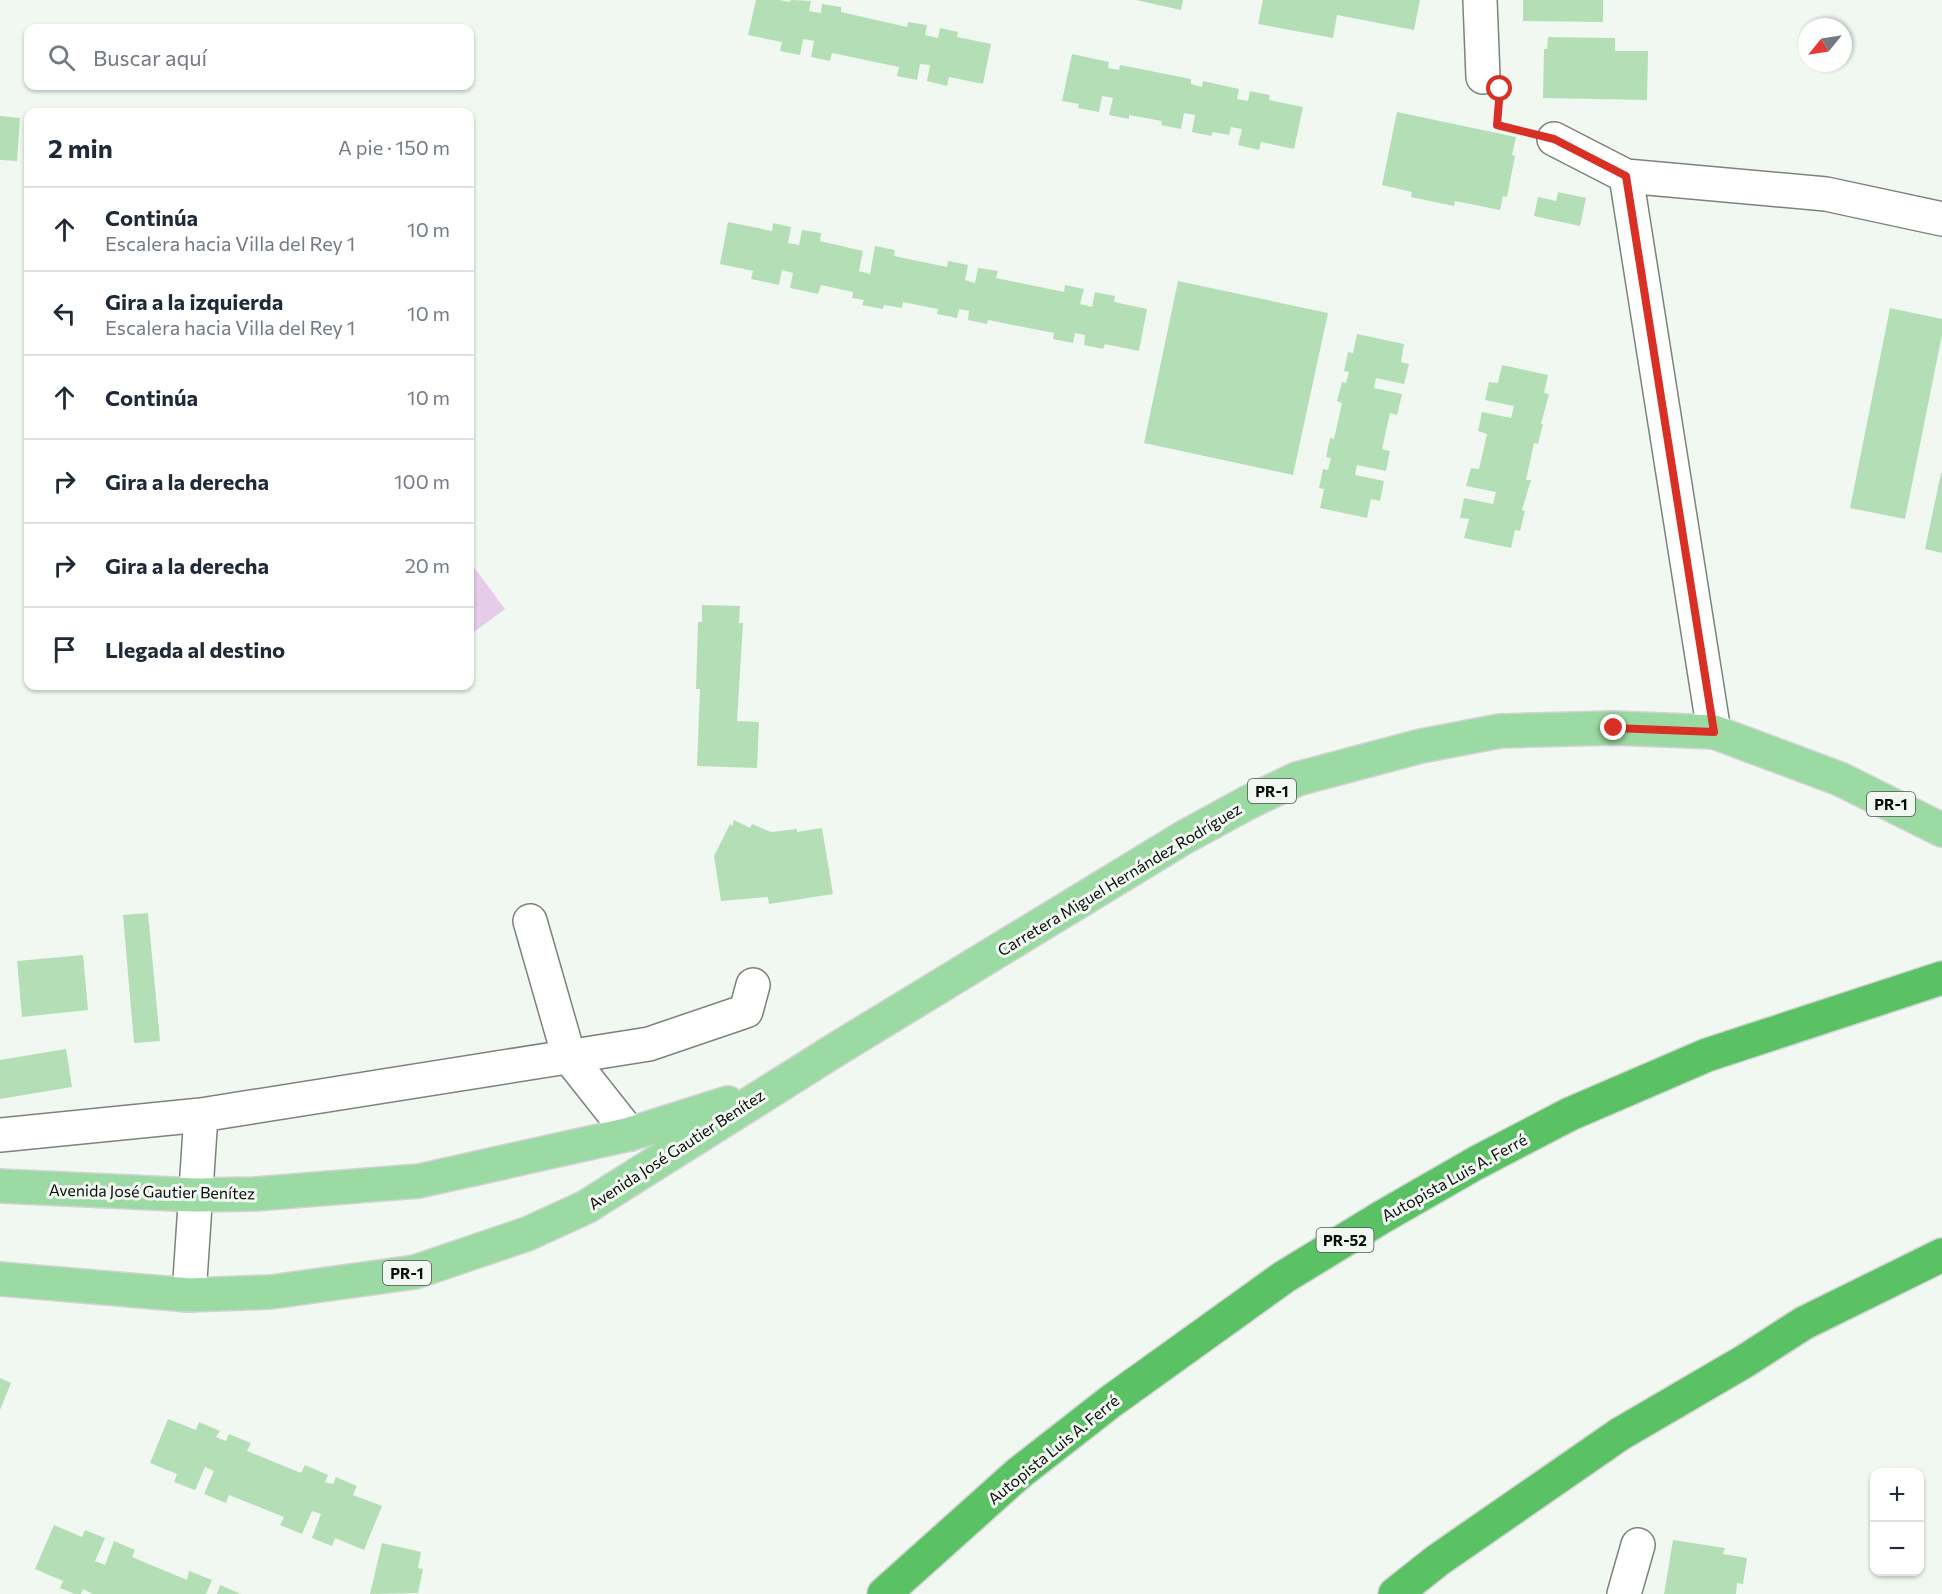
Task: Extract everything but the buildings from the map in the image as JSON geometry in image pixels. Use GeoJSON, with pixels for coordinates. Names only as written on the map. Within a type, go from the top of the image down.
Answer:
{"type":"FeatureCollection","features":[{"type":"Feature","properties":{"kind":"highway","name":"Autopista Luis A. Ferré"},"geometry":{"type":"LineString","coordinates":[[884,1594],[1020,1473],[1110,1402],[1275,1284],[1382,1217],[1476,1163],[1570,1114],[1707,1055],[1942,978]]}},
{"type":"Feature","properties":{"kind":"highway"},"geometry":{"type":"LineString","coordinates":[[1395,1594],[1438,1560],[1620,1434],[1745,1361],[1804,1323],[1942,1255]]}},
{"type":"Feature","properties":{"kind":"main road","name":"Carretera Miguel Hernández Rodríguez"},"geometry":{"type":"LineString","coordinates":[[770,1090],[1183,838],[1247,803],[1298,779],[1421,746],[1500,731],[1614,728],[1714,732],[1840,779],[1942,830]]}},
{"type":"Feature","properties":{"kind":"main road","name":"Avenida José Gautier Benítez"},"geometry":{"type":"LineString","coordinates":[[0,1186],[195,1195],[255,1194],[419,1180],[630,1134],[770,1090]]}},
{"type":"Feature","properties":{"kind":"main road","name":"Avenida José Gautier Benítez"},"geometry":{"type":"LineString","coordinates":[[0,1279],[189,1295],[271,1292],[415,1272],[527,1234],[586,1207],[770,1090]]}},
{"type":"Feature","properties":{"kind":"street"},"geometry":{"type":"LineString","coordinates":[[1480,0],[1483,77]]}},
{"type":"Feature","properties":{"kind":"street"},"geometry":{"type":"LineString","coordinates":[[1554,139],[1626,176],[1826,194],[1942,219]]}},
{"type":"Feature","properties":{"kind":"street"},"geometry":{"type":"LineString","coordinates":[[1626,176],[1714,732]]}},
{"type":"Feature","properties":{"kind":"street"},"geometry":{"type":"LineString","coordinates":[[530,921],[569,1057],[630,1134]]}},
{"type":"Feature","properties":{"kind":"street"},"geometry":{"type":"LineString","coordinates":[[0,1135],[201,1115],[649,1044],[746,1011],[753,985]]}},
{"type":"Feature","properties":{"kind":"street"},"geometry":{"type":"LineString","coordinates":[[189,1295],[201,1115]]}},
{"type":"Feature","properties":{"kind":"street"},"geometry":{"type":"LineString","coordinates":[[1624,1594],[1638,1545]]}},
{"type":"Feature","properties":{"kind":"path"},"geometry":{"type":"LineString","coordinates":[[1483,77],[1500,79],[1497,125],[1554,139]]}},
{"type":"Feature","properties":{"kind":"shaded area"},"geometry":{"type":"Polygon","coordinates":[[[474,567],[505,609],[474,632],[474,567]]]}},
{"type":"Feature","properties":{"kind":"route"},"geometry":{"type":"LineString","coordinates":[[1500,89],[1497,125],[1554,139],[1626,176],[1714,732],[1614,728]]}}]}
